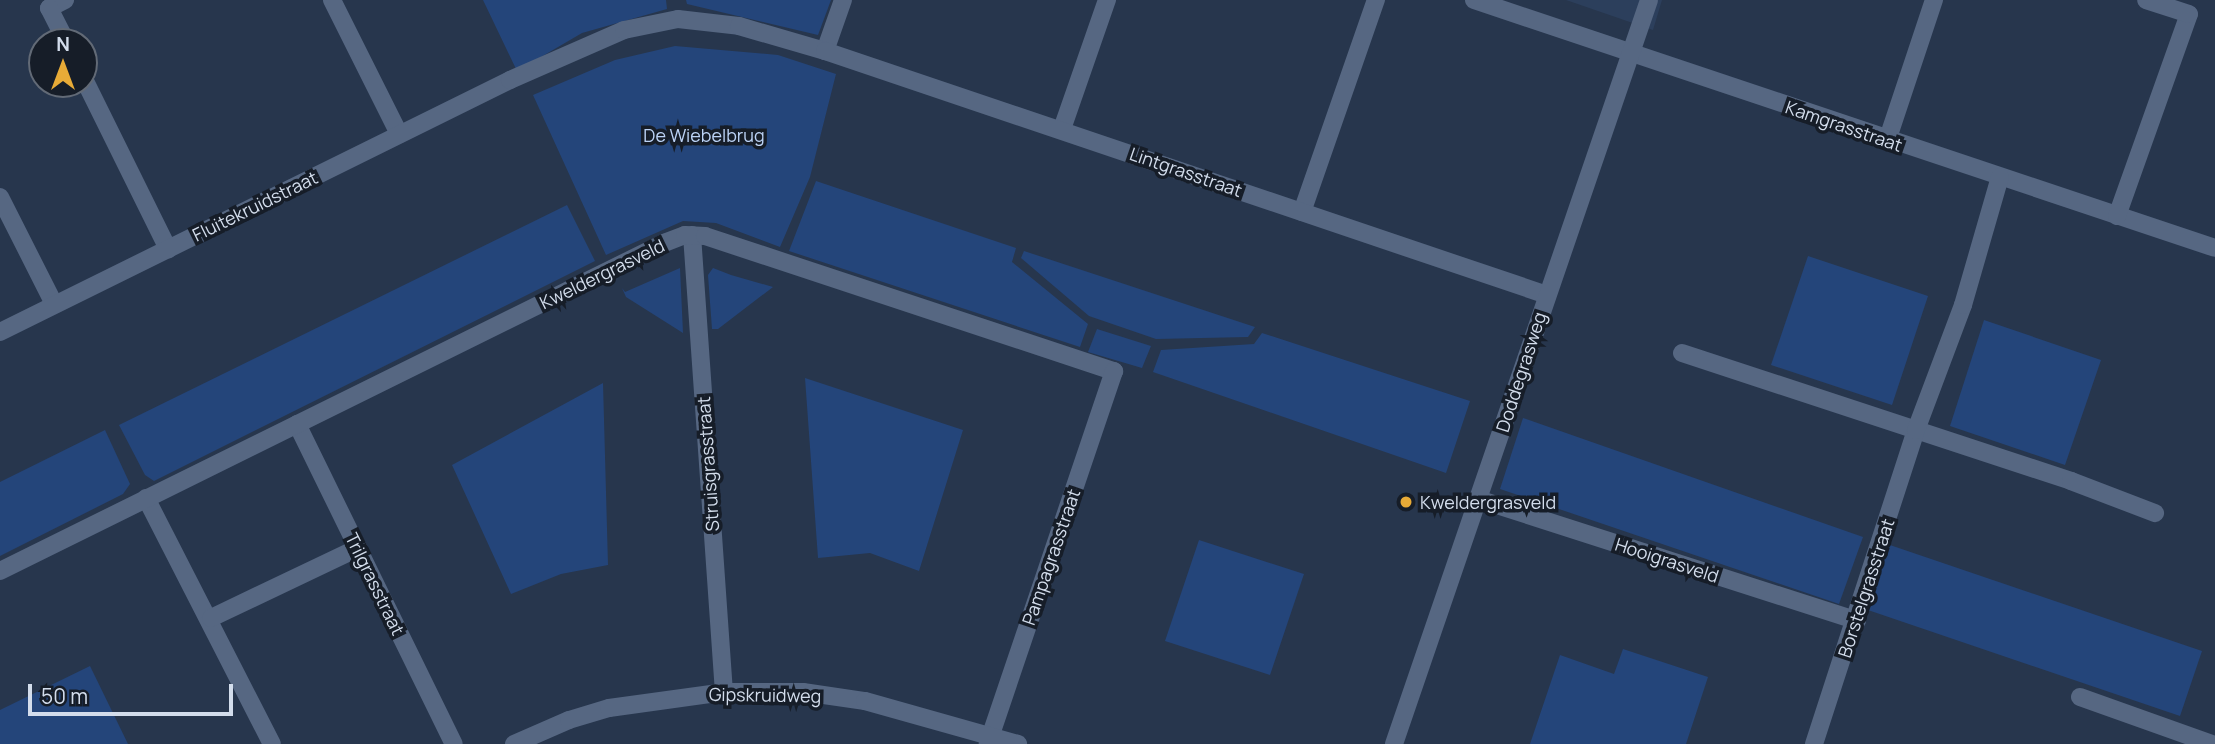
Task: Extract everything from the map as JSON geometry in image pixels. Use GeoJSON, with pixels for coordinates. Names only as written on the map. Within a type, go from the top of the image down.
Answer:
{"type":"FeatureCollection","features":[{"type":"Feature","properties":{"kind":"street"},"geometry":{"type":"LineString","coordinates":[[59,28],[49,8],[65,0]]}},
{"type":"Feature","properties":{"kind":"street"},"geometry":{"type":"LineString","coordinates":[[332,0],[400,134]]}},
{"type":"Feature","properties":{"kind":"street"},"geometry":{"type":"LineString","coordinates":[[825,51],[843,0]]}},
{"type":"Feature","properties":{"kind":"street"},"geometry":{"type":"LineString","coordinates":[[1062,129],[1107,0]]}},
{"type":"Feature","properties":{"kind":"street"},"geometry":{"type":"LineString","coordinates":[[1302,212],[1376,0]]}},
{"type":"Feature","properties":{"kind":"street","name":"Kamgrasstraat"},"geometry":{"type":"LineString","coordinates":[[1474,0],[1887,141],[2215,248]]}},
{"type":"Feature","properties":{"kind":"street","name":"Doddegrasweg"},"geometry":{"type":"LineString","coordinates":[[1394,744],[1649,0]]}},
{"type":"Feature","properties":{"kind":"street"},"geometry":{"type":"LineString","coordinates":[[1887,141],[1934,0]]}},
{"type":"Feature","properties":{"kind":"street"},"geometry":{"type":"LineString","coordinates":[[2117,216],[2189,13],[2146,0]]}},
{"type":"Feature","properties":{"kind":"street","name":"Lintgrasstraat"},"geometry":{"type":"LineString","coordinates":[[510,80],[624,30],[678,19],[739,26],[825,51],[1062,129],[1547,295]]}},
{"type":"Feature","properties":{"kind":"street","name":"Fluitekruidstraat"},"geometry":{"type":"LineString","coordinates":[[0,332],[510,80]]}},
{"type":"Feature","properties":{"kind":"street"},"geometry":{"type":"LineString","coordinates":[[93,98],[168,249]]}},
{"type":"Feature","properties":{"kind":"street","name":"Borstelgrasstraat"},"geometry":{"type":"LineString","coordinates":[[1814,744],[1857,621],[1916,430],[1963,305],[2000,177]]}},
{"type":"Feature","properties":{"kind":"street"},"geometry":{"type":"LineString","coordinates":[[0,197],[54,304]]}},
{"type":"Feature","properties":{"kind":"street","name":"Kweldergrasveld"},"geometry":{"type":"LineString","coordinates":[[0,571],[664,243],[692,235],[736,243],[1114,372],[1112,379]]}},
{"type":"Feature","properties":{"kind":"street","name":"Struisgrasstraat"},"geometry":{"type":"LineString","coordinates":[[692,235],[724,692]]}},
{"type":"Feature","properties":{"kind":"street"},"geometry":{"type":"LineString","coordinates":[[1682,353],[2155,513]]}},
{"type":"Feature","properties":{"kind":"street","name":"Pampagrasstraat"},"geometry":{"type":"LineString","coordinates":[[990,739],[1112,379]]}},
{"type":"Feature","properties":{"kind":"street","name":"Trilgrasstraat"},"geometry":{"type":"LineString","coordinates":[[297,424],[454,744]]}},
{"type":"Feature","properties":{"kind":"street"},"geometry":{"type":"LineString","coordinates":[[146,498],[211,618],[272,744]]}},
{"type":"Feature","properties":{"kind":"street","name":"Hooigrasveld"},"geometry":{"type":"LineString","coordinates":[[1478,499],[1857,621]]}},
{"type":"Feature","properties":{"kind":"street"},"geometry":{"type":"LineString","coordinates":[[211,618],[358,548]]}},
{"type":"Feature","properties":{"kind":"street","name":"Gipskruidweg"},"geometry":{"type":"LineString","coordinates":[[514,744],[569,720],[609,708],[724,692],[803,692],[865,701],[990,739],[1018,744]]}},
{"type":"Feature","properties":{"kind":"street"},"geometry":{"type":"LineString","coordinates":[[2080,697],[2214,743]]}},
{"type":"Feature","properties":{"kind":"shaded area"},"geometry":{"type":"Polygon","coordinates":[[[1566,0],[1662,0],[1653,30],[1566,0]]]}},
{"type":"Feature","properties":{"kind":"green space"},"geometry":{"type":"Polygon","coordinates":[[[483,0],[666,0],[667,9],[582,33],[517,71],[483,0]]]}},
{"type":"Feature","properties":{"kind":"green space"},"geometry":{"type":"Polygon","coordinates":[[[686,0],[831,0],[818,35],[687,4],[686,0]]]}},
{"type":"Feature","properties":{"kind":"green space","name":"De Wiebelbrug"},"geometry":{"type":"Polygon","coordinates":[[[675,46],[778,55],[836,74],[810,177],[780,247],[716,223],[683,221],[606,255],[533,95],[615,60],[675,46]]]}},
{"type":"Feature","properties":{"kind":"green space"},"geometry":{"type":"Polygon","coordinates":[[[816,181],[1016,248],[1012,262],[1088,324],[1080,347],[789,251],[816,181]]]}},
{"type":"Feature","properties":{"kind":"green space"},"geometry":{"type":"Polygon","coordinates":[[[567,205],[595,261],[154,481],[145,475],[119,425],[567,205]]]}},
{"type":"Feature","properties":{"kind":"green space"},"geometry":{"type":"Polygon","coordinates":[[[1024,251],[1255,327],[1248,337],[1156,339],[1089,316],[1021,258],[1024,251]]]}},
{"type":"Feature","properties":{"kind":"green space"},"geometry":{"type":"Polygon","coordinates":[[[1808,256],[1928,296],[1892,405],[1771,365],[1808,256]]]}},
{"type":"Feature","properties":{"kind":"green space"},"geometry":{"type":"Polygon","coordinates":[[[680,268],[683,333],[626,297],[622,288],[625,292],[680,268]]]}},
{"type":"Feature","properties":{"kind":"green space"},"geometry":{"type":"Polygon","coordinates":[[[713,268],[773,287],[718,329],[712,329],[708,275],[713,268]]]}},
{"type":"Feature","properties":{"kind":"green space"},"geometry":{"type":"Polygon","coordinates":[[[1984,320],[2101,360],[2065,465],[1950,426],[1984,320]]]}},
{"type":"Feature","properties":{"kind":"green space"},"geometry":{"type":"Polygon","coordinates":[[[1097,329],[1151,346],[1142,368],[1088,352],[1097,329]]]}},
{"type":"Feature","properties":{"kind":"green space"},"geometry":{"type":"Polygon","coordinates":[[[1262,333],[1470,401],[1446,473],[1153,372],[1161,350],[1254,344],[1262,333]]]}},
{"type":"Feature","properties":{"kind":"green space"},"geometry":{"type":"Polygon","coordinates":[[[805,378],[963,430],[919,571],[870,553],[818,558],[805,378]]]}},
{"type":"Feature","properties":{"kind":"green space"},"geometry":{"type":"Polygon","coordinates":[[[603,383],[608,565],[561,574],[511,594],[452,465],[603,383]]]}},
{"type":"Feature","properties":{"kind":"green space"},"geometry":{"type":"Polygon","coordinates":[[[1523,418],[1863,537],[1839,604],[1500,489],[1523,418]]]}},
{"type":"Feature","properties":{"kind":"green space"},"geometry":{"type":"Polygon","coordinates":[[[105,430],[130,484],[123,494],[0,556],[0,482],[105,430]]]}},
{"type":"Feature","properties":{"kind":"green space"},"geometry":{"type":"Polygon","coordinates":[[[1199,540],[1304,574],[1270,675],[1165,641],[1199,540]]]}},
{"type":"Feature","properties":{"kind":"green space"},"geometry":{"type":"Polygon","coordinates":[[[1887,544],[2202,651],[2180,716],[1865,609],[1887,544]]]}},
{"type":"Feature","properties":{"kind":"green space"},"geometry":{"type":"Polygon","coordinates":[[[1623,649],[1708,677],[1686,744],[1530,744],[1560,655],[1614,674],[1623,649]]]}},
{"type":"Feature","properties":{"kind":"green space"},"geometry":{"type":"Polygon","coordinates":[[[90,666],[128,744],[0,744],[0,710],[90,666]]]}},
{"type":"Feature","properties":{"kind":"place","name":"Kweldergrasveld"},"geometry":{"type":"Point","coordinates":[1406,502]}}]}
